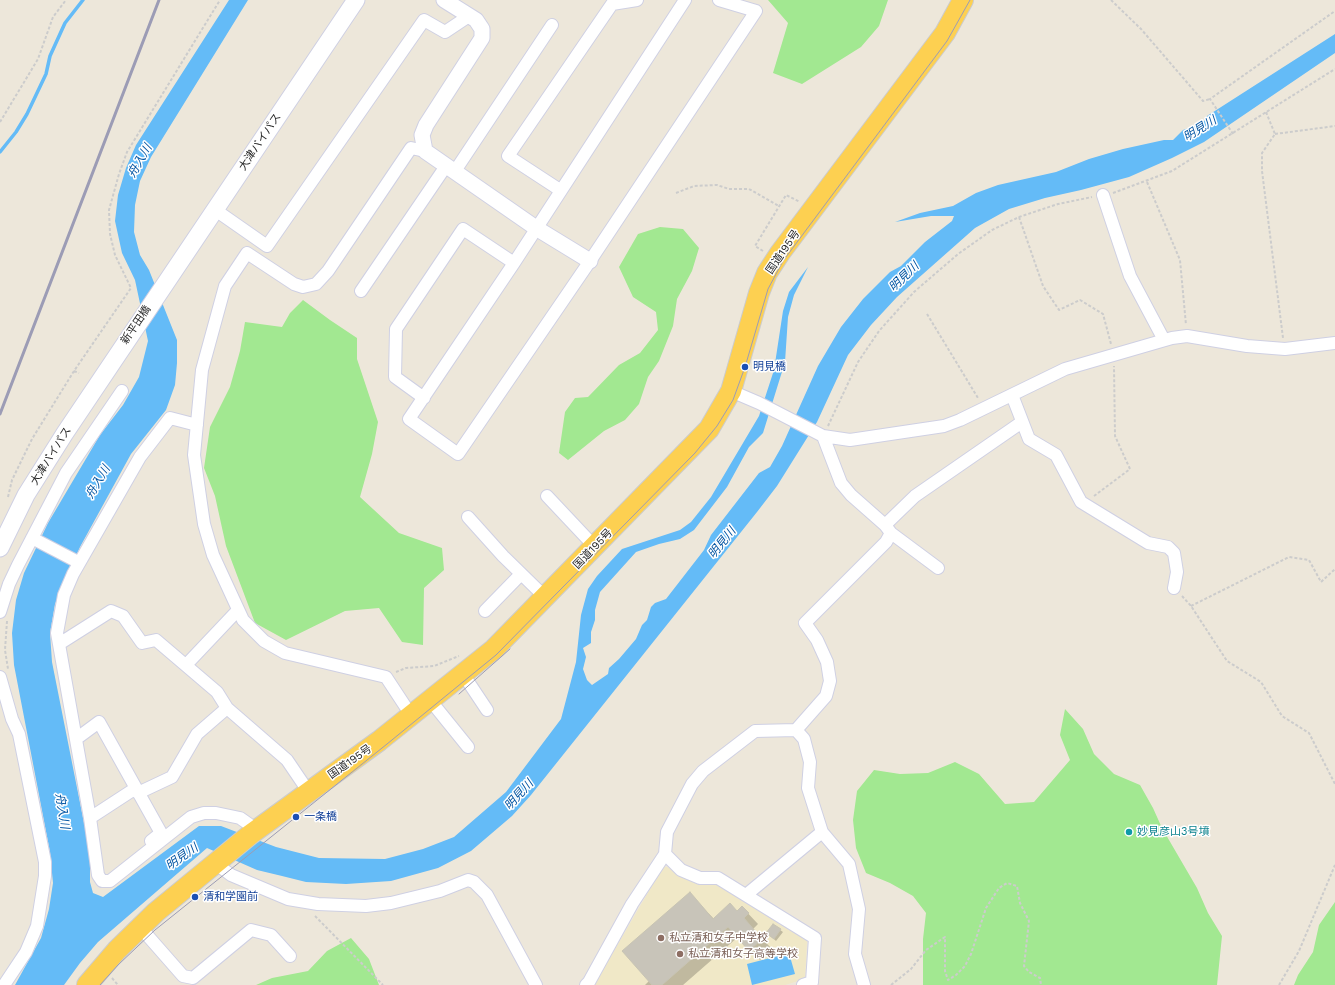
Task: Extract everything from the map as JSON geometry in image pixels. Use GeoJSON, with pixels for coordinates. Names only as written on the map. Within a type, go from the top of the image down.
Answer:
{"type":"FeatureCollection","features":[{"type":"Feature","properties":{"kind":"highway","name":"国道195号"},"geometry":{"type":"LineString","coordinates":[[87,985],[117,950],[140,927],[219,860],[308,791],[379,741],[412,715],[430,700],[463,664],[494,649],[546,598],[709,429],[731,391],[759,294],[767,273],[945,33],[963,0]]}},
{"type":"Feature","properties":{"kind":"main road","name":"大津バイパス"},"geometry":{"type":"LineString","coordinates":[[164,284],[356,0]]}},
{"type":"Feature","properties":{"kind":"main road","name":"新平田橋"},"geometry":{"type":"LineString","coordinates":[[108,367],[164,284]]}},
{"type":"Feature","properties":{"kind":"main road","name":"大津バイパス"},"geometry":{"type":"LineString","coordinates":[[0,548],[26,495],[108,367]]}},
{"type":"Feature","properties":{"kind":"street"},"geometry":{"type":"LineString","coordinates":[[425,151],[422,135],[426,126],[482,38],[482,29],[476,20],[444,0]]}},
{"type":"Feature","properties":{"kind":"street"},"geometry":{"type":"LineString","coordinates":[[560,190],[508,156],[612,4],[637,0]]}},
{"type":"Feature","properties":{"kind":"street"},"geometry":{"type":"LineString","coordinates":[[685,0],[560,190],[514,263],[410,419],[458,454],[590,261],[756,11],[718,0]]}},
{"type":"Feature","properties":{"kind":"street"},"geometry":{"type":"LineString","coordinates":[[214,209],[226,219],[267,246],[424,20],[445,32],[469,16]]}},
{"type":"Feature","properties":{"kind":"street"},"geometry":{"type":"LineString","coordinates":[[361,291],[552,25]]}},
{"type":"Feature","properties":{"kind":"street"},"geometry":{"type":"LineString","coordinates":[[412,715],[386,677],[285,653],[264,641],[243,620],[213,555],[204,524],[194,455],[202,370],[225,286],[247,253],[294,284],[304,287],[316,284],[328,271],[411,148],[425,151],[536,228],[590,261]]}},
{"type":"Feature","properties":{"kind":"street"},"geometry":{"type":"LineString","coordinates":[[1103,195],[1130,276],[1164,340]]}},
{"type":"Feature","properties":{"kind":"street"},"geometry":{"type":"LineString","coordinates":[[424,398],[394,377],[396,329],[463,229],[514,263]]}},
{"type":"Feature","properties":{"kind":"street"},"geometry":{"type":"LineString","coordinates":[[731,391],[759,403],[819,434],[850,440],[944,426],[1065,369],[1164,340],[1187,336],[1247,346],[1285,349],[1335,343]]}},
{"type":"Feature","properties":{"kind":"street"},"geometry":{"type":"LineString","coordinates":[[4,616],[9,584],[35,539],[66,473],[122,391]]}},
{"type":"Feature","properties":{"kind":"street"},"geometry":{"type":"LineString","coordinates":[[1012,395],[1029,439],[1056,455],[1081,502],[1148,543],[1168,547],[1174,553],[1177,572],[1174,588]]}},
{"type":"Feature","properties":{"kind":"street"},"geometry":{"type":"LineString","coordinates":[[102,881],[98,875],[90,818],[57,633],[60,614],[64,595],[76,561],[140,457],[170,418],[197,425]]}},
{"type":"Feature","properties":{"kind":"street"},"geometry":{"type":"LineString","coordinates":[[586,985],[632,904],[665,854],[667,832],[692,784],[703,771],[756,731],[796,730],[826,696],[830,682],[827,662],[817,640],[806,623],[886,542],[888,529],[915,496],[1022,422]]}},
{"type":"Feature","properties":{"kind":"street"},"geometry":{"type":"LineString","coordinates":[[819,434],[841,483],[851,495],[888,529],[938,568]]}},
{"type":"Feature","properties":{"kind":"street"},"geometry":{"type":"LineString","coordinates":[[547,496],[595,547]]}},
{"type":"Feature","properties":{"kind":"street"},"geometry":{"type":"LineString","coordinates":[[468,517],[503,556],[546,598]]}},
{"type":"Feature","properties":{"kind":"street"},"geometry":{"type":"LineString","coordinates":[[35,539],[76,561]]}},
{"type":"Feature","properties":{"kind":"street"},"geometry":{"type":"LineString","coordinates":[[485,611],[521,574]]}},
{"type":"Feature","properties":{"kind":"street"},"geometry":{"type":"LineString","coordinates":[[186,665],[238,610]]}},
{"type":"Feature","properties":{"kind":"street"},"geometry":{"type":"LineString","coordinates":[[59,644],[111,611],[123,616],[142,643],[156,640],[217,692],[227,708],[287,760],[308,791]]}},
{"type":"Feature","properties":{"kind":"street"},"geometry":{"type":"LineString","coordinates":[[463,664],[487,710]]}},
{"type":"Feature","properties":{"kind":"street"},"geometry":{"type":"LineString","coordinates":[[4,985],[26,952],[37,926],[45,876],[45,862],[19,734],[12,719],[5,676]]}},
{"type":"Feature","properties":{"kind":"street"},"geometry":{"type":"LineString","coordinates":[[430,700],[468,746]]}},
{"type":"Feature","properties":{"kind":"street"},"geometry":{"type":"LineString","coordinates":[[90,818],[137,790],[172,777],[197,734],[227,708]]}},
{"type":"Feature","properties":{"kind":"street"},"geometry":{"type":"LineString","coordinates":[[76,739],[99,722],[161,833],[102,881]]}},
{"type":"Feature","properties":{"kind":"street"},"geometry":{"type":"LineString","coordinates":[[796,730],[804,739],[810,762],[808,788],[822,832],[849,864],[859,909],[855,954],[864,985]]}},
{"type":"Feature","properties":{"kind":"street"},"geometry":{"type":"LineString","coordinates":[[102,881],[110,881],[191,817],[204,813],[216,812],[240,818],[254,832]]}},
{"type":"Feature","properties":{"kind":"street"},"geometry":{"type":"LineString","coordinates":[[746,895],[822,832]]}},
{"type":"Feature","properties":{"kind":"street"},"geometry":{"type":"LineString","coordinates":[[665,854],[681,870],[700,878],[718,878],[815,938],[812,982],[803,985]]}},
{"type":"Feature","properties":{"kind":"street"},"geometry":{"type":"LineString","coordinates":[[219,860],[231,874],[288,899],[318,904],[366,906],[391,904],[440,891],[468,880],[474,882],[487,895],[536,985]]}},
{"type":"Feature","properties":{"kind":"street"},"geometry":{"type":"LineString","coordinates":[[140,927],[183,976],[193,978],[251,930],[271,935],[290,956]]}},
{"type":"Feature","properties":{"kind":"path"},"geometry":{"type":"LineString","coordinates":[[0,122],[38,60],[53,16],[66,0]]}},
{"type":"Feature","properties":{"kind":"path"},"geometry":{"type":"LineString","coordinates":[[16,516],[8,499],[12,480],[32,439],[74,371],[131,288],[116,255],[110,234],[109,210],[118,174],[127,152],[220,0]]}},
{"type":"Feature","properties":{"kind":"path"},"geometry":{"type":"LineString","coordinates":[[1111,0],[1141,29],[1203,101],[1210,98],[1335,11]]}},
{"type":"Feature","properties":{"kind":"path"},"geometry":{"type":"LineString","coordinates":[[819,434],[858,362],[879,330],[914,292],[958,254],[992,230],[1019,217],[1058,204],[1103,195],[1147,182],[1172,171],[1234,134],[1335,69]]}},
{"type":"Feature","properties":{"kind":"path"},"geometry":{"type":"LineString","coordinates":[[1210,98],[1234,134]]}},
{"type":"Feature","properties":{"kind":"path"},"geometry":{"type":"LineString","coordinates":[[1266,112],[1275,134]]}},
{"type":"Feature","properties":{"kind":"path"},"geometry":{"type":"LineString","coordinates":[[1285,349],[1262,171],[1262,152],[1275,134],[1335,126]]}},
{"type":"Feature","properties":{"kind":"path"},"geometry":{"type":"LineString","coordinates":[[1147,182],[1180,260],[1187,336]]}},
{"type":"Feature","properties":{"kind":"path"},"geometry":{"type":"LineString","coordinates":[[676,194],[694,186],[717,185],[729,189],[749,189],[779,206]]}},
{"type":"Feature","properties":{"kind":"path"},"geometry":{"type":"LineString","coordinates":[[777,258],[755,246],[786,195],[814,209]]}},
{"type":"Feature","properties":{"kind":"path"},"geometry":{"type":"LineString","coordinates":[[927,314],[979,399],[988,406]]}},
{"type":"Feature","properties":{"kind":"path"},"geometry":{"type":"LineString","coordinates":[[74,371],[79,374]]}},
{"type":"Feature","properties":{"kind":"path"},"geometry":{"type":"LineString","coordinates":[[1191,606],[1289,557],[1309,560],[1321,582],[1335,569]]}},
{"type":"Feature","properties":{"kind":"path"},"geometry":{"type":"LineString","coordinates":[[1174,588],[1191,606],[1227,661],[1261,682],[1282,716],[1308,733],[1335,784]]}},
{"type":"Feature","properties":{"kind":"path"},"geometry":{"type":"LineString","coordinates":[[4,616],[5,676]]}},
{"type":"Feature","properties":{"kind":"path"},"geometry":{"type":"LineString","coordinates":[[386,677],[406,668],[463,664]]}},
{"type":"Feature","properties":{"kind":"path"},"geometry":{"type":"LineString","coordinates":[[1279,985],[1299,951],[1335,865]]}},
{"type":"Feature","properties":{"kind":"path"},"geometry":{"type":"LineString","coordinates":[[891,985],[911,969],[926,950],[945,937],[945,971],[948,980],[956,975],[965,966],[971,954],[990,902],[999,888],[1007,883],[1016,886],[1020,903],[1029,921],[1024,966],[1028,972],[1040,978],[1041,985]]}},
{"type":"Feature","properties":{"kind":"path"},"geometry":{"type":"LineString","coordinates":[[301,901],[383,985]]}},
{"type":"Feature","properties":{"kind":"shaded area"},"geometry":{"type":"Polygon","coordinates":[[[663,867],[667,867],[693,881],[720,885],[807,941],[805,979],[785,985],[594,985],[663,867]]]}},
{"type":"Feature","properties":{"kind":"green space"},"geometry":{"type":"Polygon","coordinates":[[[768,0],[888,0],[879,26],[861,47],[802,84],[773,73],[788,23],[768,0]]]}},
{"type":"Feature","properties":{"kind":"green space"},"geometry":{"type":"Polygon","coordinates":[[[660,227],[683,229],[699,248],[692,271],[677,299],[673,326],[659,361],[648,377],[639,404],[625,420],[604,431],[568,460],[559,453],[565,412],[575,398],[588,397],[619,365],[640,353],[658,330],[656,312],[633,297],[619,267],[638,234],[660,227]]]}},
{"type":"Feature","properties":{"kind":"green space"},"geometry":{"type":"Polygon","coordinates":[[[303,300],[357,338],[357,359],[378,422],[372,454],[360,497],[399,533],[442,548],[444,570],[424,588],[423,645],[402,642],[379,608],[345,611],[286,640],[255,623],[226,546],[215,496],[204,468],[210,427],[230,387],[240,351],[245,322],[282,327],[290,313],[303,300]]]}},
{"type":"Feature","properties":{"kind":"green space"},"geometry":{"type":"Polygon","coordinates":[[[1065,709],[1083,729],[1094,754],[1114,774],[1140,785],[1153,808],[1162,828],[1197,888],[1208,913],[1222,936],[1217,985],[923,985],[923,939],[926,913],[913,896],[890,883],[866,873],[856,848],[853,820],[857,791],[874,770],[900,774],[928,773],[955,762],[979,774],[1005,804],[1034,802],[1070,760],[1060,735],[1065,709]]]}},
{"type":"Feature","properties":{"kind":"green space"},"geometry":{"type":"Polygon","coordinates":[[[1335,902],[1335,985],[1294,985],[1298,975],[1313,952],[1319,925],[1335,902]]]}},
{"type":"Feature","properties":{"kind":"green space"},"geometry":{"type":"Polygon","coordinates":[[[351,938],[369,959],[379,985],[256,985],[272,978],[308,971],[327,951],[351,938]]]}},
{"type":"Feature","properties":{"kind":"water"},"geometry":{"type":"Polygon","coordinates":[[[229,0],[248,0],[151,157],[140,181],[135,205],[134,232],[140,255],[149,270],[177,340],[175,385],[166,410],[131,454],[80,547],[55,604],[50,633],[52,662],[87,838],[90,860],[90,882],[93,893],[103,897],[199,826],[221,826],[276,847],[319,858],[385,859],[423,849],[454,837],[506,792],[561,719],[576,662],[581,615],[588,589],[597,576],[622,549],[680,530],[691,522],[711,497],[759,416],[774,370],[783,311],[789,292],[808,267],[794,295],[788,317],[785,362],[763,433],[749,447],[727,487],[694,530],[680,539],[636,552],[600,592],[595,610],[595,620],[591,632],[591,643],[583,648],[586,657],[583,669],[587,680],[592,685],[608,674],[609,668],[636,639],[642,625],[647,620],[651,607],[655,603],[666,599],[704,550],[711,535],[759,473],[770,467],[782,446],[818,366],[841,327],[863,299],[890,272],[901,266],[925,242],[952,221],[954,216],[931,216],[895,222],[920,213],[953,206],[976,193],[998,185],[1056,172],[1089,159],[1123,149],[1164,140],[1173,140],[1183,130],[1203,123],[1207,116],[1335,34],[1335,53],[1204,142],[1172,158],[1129,177],[1045,198],[1009,209],[975,228],[897,297],[871,325],[848,355],[817,422],[777,486],[531,795],[512,816],[471,851],[438,868],[391,881],[346,884],[306,882],[257,870],[207,848],[98,942],[64,985],[15,985],[41,938],[49,909],[53,883],[50,852],[14,665],[12,633],[16,600],[24,573],[48,523],[100,435],[123,405],[139,377],[148,341],[135,280],[122,253],[115,221],[118,195],[126,168],[136,145],[229,0]]]}},
{"type":"Feature","properties":{"kind":"water"},"geometry":{"type":"Polygon","coordinates":[[[789,953],[795,974],[752,985],[747,964],[789,953]]]}},
{"type":"Feature","properties":{"kind":"building"},"geometry":{"type":"Polygon","coordinates":[[[690,892],[713,919],[730,903],[737,911],[742,906],[749,913],[744,918],[762,939],[749,951],[728,927],[662,985],[652,985],[622,951],[690,892]]]}},
{"type":"Feature","properties":{"kind":"building"},"geometry":{"type":"Polygon","coordinates":[[[773,924],[781,929],[774,939],[766,933],[773,924]]]}},
{"type":"Feature","properties":{"kind":"waterway"},"geometry":{"type":"LineString","coordinates":[[0,152],[16,132],[27,114],[46,74],[50,56],[65,23],[83,0]]}},
{"type":"Feature","properties":{"kind":"tram line"},"geometry":{"type":"LineString","coordinates":[[100,985],[118,965],[155,930],[496,655],[695,453],[717,426],[733,400],[745,367],[768,289],[783,261],[947,41],[970,0]]}},
{"type":"Feature","properties":{"kind":"tram line"},"geometry":{"type":"LineString","coordinates":[[459,694],[510,649]]}},
{"type":"Feature","properties":{"kind":"railway"},"geometry":{"type":"LineString","coordinates":[[0,414],[159,0]]}},
{"type":"Feature","properties":{"kind":"place","name":"明見橋"},"geometry":{"type":"Point","coordinates":[745,367]}},
{"type":"Feature","properties":{"kind":"place","name":"一条橋"},"geometry":{"type":"Point","coordinates":[296,817]}},
{"type":"Feature","properties":{"kind":"place","name":"妙見彦山3号墳"},"geometry":{"type":"Point","coordinates":[1129,832]}},
{"type":"Feature","properties":{"kind":"place","name":"清和学園前"},"geometry":{"type":"Point","coordinates":[195,897]}},
{"type":"Feature","properties":{"kind":"place","name":"私立清和女子中学校"},"geometry":{"type":"Point","coordinates":[661,938]}},
{"type":"Feature","properties":{"kind":"place","name":"私立清和女子高等学校"},"geometry":{"type":"Point","coordinates":[680,954]}},
{"type":"Feature","properties":{"kind":"water label","name":"明見川"},"geometry":{"type":"Point","coordinates":[1200,129]}},
{"type":"Feature","properties":{"kind":"water label","name":"舟入川"},"geometry":{"type":"Point","coordinates":[140,161]}},
{"type":"Feature","properties":{"kind":"water label","name":"明見川"},"geometry":{"type":"Point","coordinates":[904,277]}},
{"type":"Feature","properties":{"kind":"water label","name":"舟入川"},"geometry":{"type":"Point","coordinates":[98,482]}},
{"type":"Feature","properties":{"kind":"water label","name":"明見川"},"geometry":{"type":"Point","coordinates":[722,543]}},
{"type":"Feature","properties":{"kind":"water label","name":"明見川"},"geometry":{"type":"Point","coordinates":[519,795]}},
{"type":"Feature","properties":{"kind":"water label","name":"舟入川"},"geometry":{"type":"Point","coordinates":[62,811]}},
{"type":"Feature","properties":{"kind":"water label","name":"明見川"},"geometry":{"type":"Point","coordinates":[182,857]}}]}
